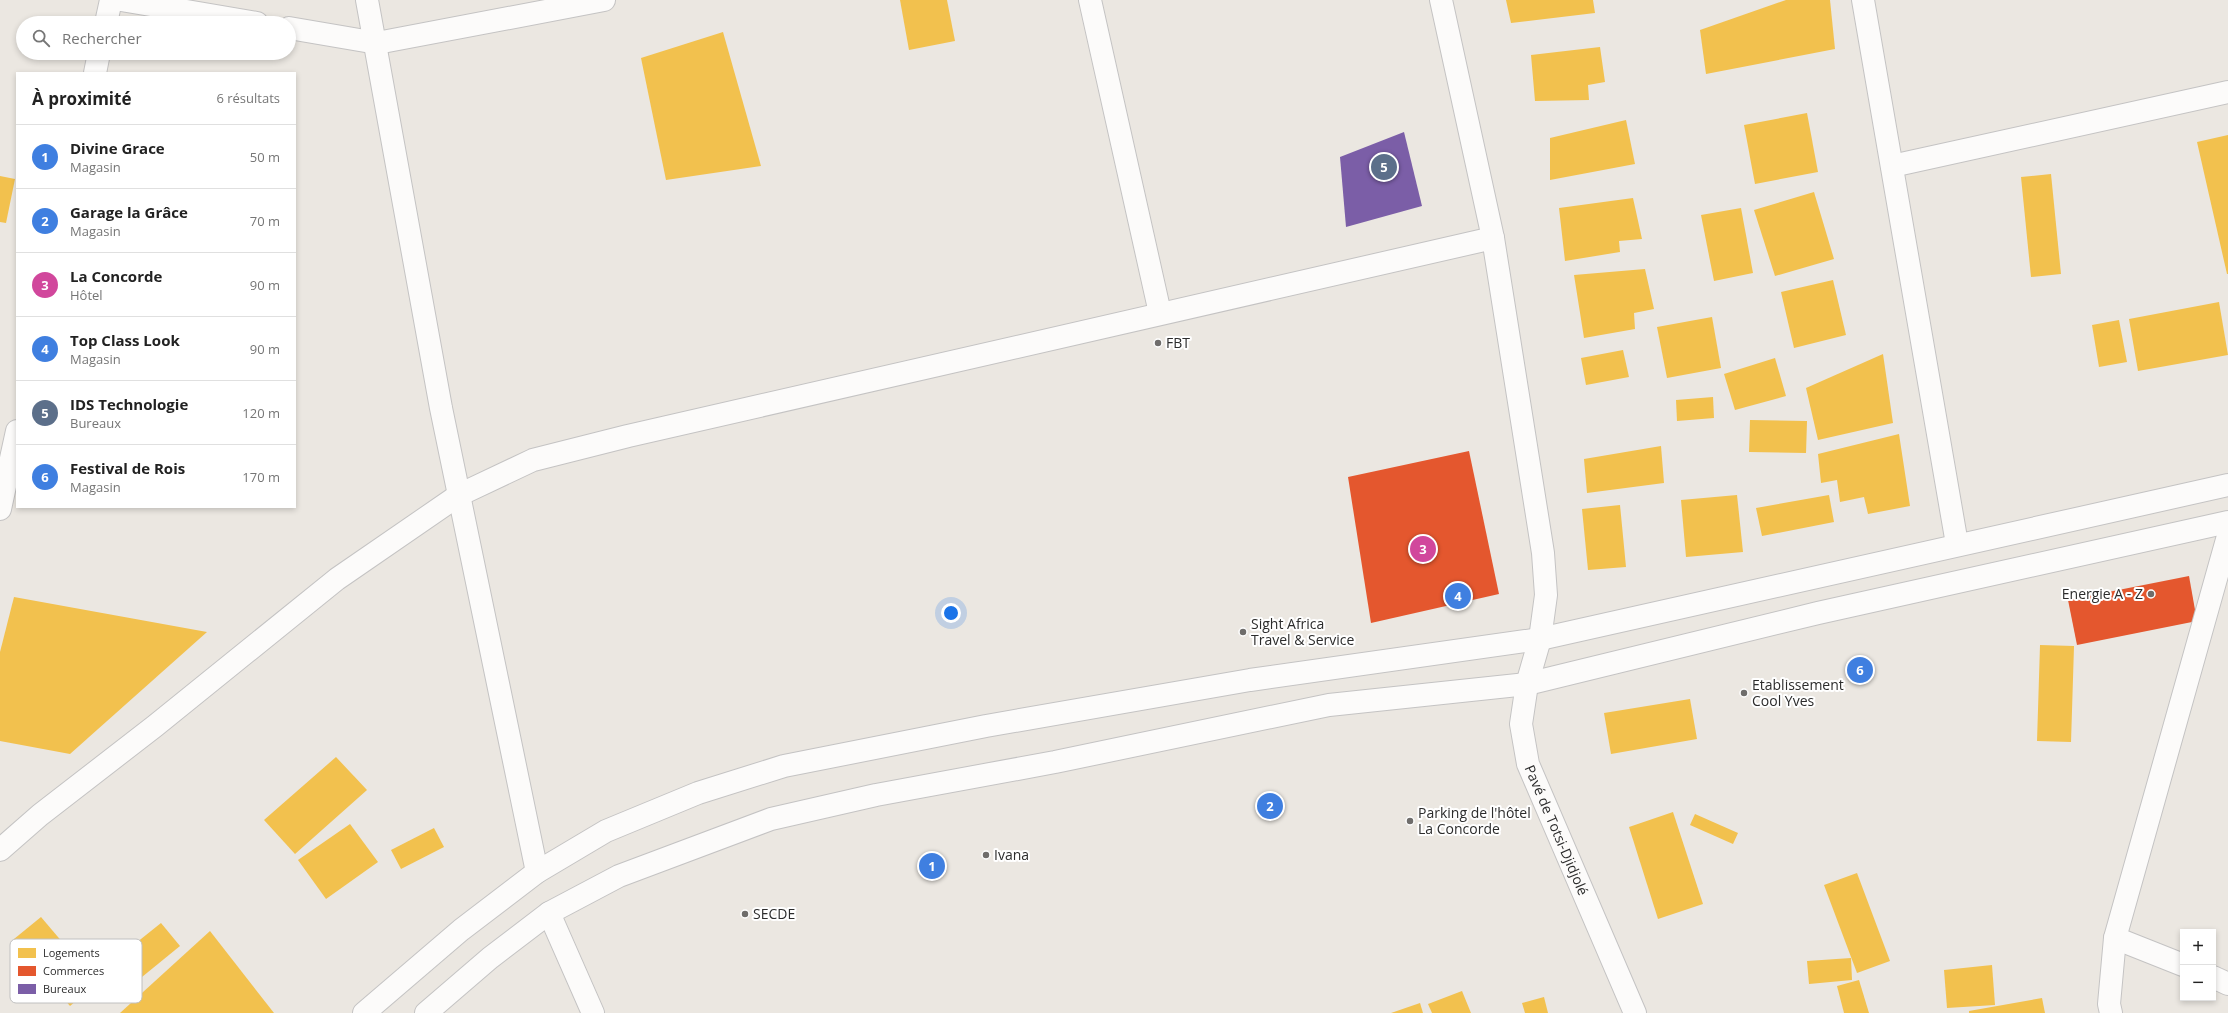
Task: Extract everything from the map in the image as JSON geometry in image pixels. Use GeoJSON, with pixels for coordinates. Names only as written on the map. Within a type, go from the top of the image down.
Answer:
{"type":"FeatureCollection","features":[{"type":"Feature","properties":{"kind":"street"},"geometry":{"type":"LineString","coordinates":[[108,16],[111,0]]}},
{"type":"Feature","properties":{"kind":"street"},"geometry":{"type":"LineString","coordinates":[[121,0],[216,16]]}},
{"type":"Feature","properties":{"kind":"street"},"geometry":{"type":"LineString","coordinates":[[368,0],[377,43],[441,408],[537,872]]}},
{"type":"Feature","properties":{"kind":"street"},"geometry":{"type":"LineString","coordinates":[[296,29],[377,43],[604,0]]}},
{"type":"Feature","properties":{"kind":"street"},"geometry":{"type":"LineString","coordinates":[[1090,0],[1160,313]]}},
{"type":"Feature","properties":{"kind":"street","name":"Pavé de Totsi-Djidjolé"},"geometry":{"type":"LineString","coordinates":[[1441,0],[1493,238],[1543,553],[1546,595],[1540,639],[1527,684],[1521,724],[1528,764],[1635,1013]]}},
{"type":"Feature","properties":{"kind":"street"},"geometry":{"type":"LineString","coordinates":[[1863,0],[1957,544]]}},
{"type":"Feature","properties":{"kind":"street"},"geometry":{"type":"LineString","coordinates":[[95,72],[98,60]]}},
{"type":"Feature","properties":{"kind":"street"},"geometry":{"type":"LineString","coordinates":[[1892,166],[2228,92]]}},
{"type":"Feature","properties":{"kind":"street"},"geometry":{"type":"LineString","coordinates":[[0,850],[40,815],[155,726],[337,579],[459,495],[533,460],[1160,313],[1493,238]]}},
{"type":"Feature","properties":{"kind":"street"},"geometry":{"type":"LineString","coordinates":[[0,509],[16,436]]}},
{"type":"Feature","properties":{"kind":"street"},"geometry":{"type":"LineString","coordinates":[[364,1013],[461,930],[537,872],[606,831],[698,793],[784,766],[986,726],[1242,682],[1540,639],[1957,544],[2228,485]]}},
{"type":"Feature","properties":{"kind":"street"},"geometry":{"type":"LineString","coordinates":[[426,1013],[490,958],[549,913],[619,876],[771,819],[876,795],[1055,762],[1329,704],[1527,684],[1818,613],[2228,522]]}},
{"type":"Feature","properties":{"kind":"street"},"geometry":{"type":"LineString","coordinates":[[2111,1013],[2109,1004],[2115,938],[2228,536]]}},
{"type":"Feature","properties":{"kind":"street"},"geometry":{"type":"LineString","coordinates":[[549,913],[593,1013]]}},
{"type":"Feature","properties":{"kind":"street"},"geometry":{"type":"LineString","coordinates":[[2115,938],[2180,964]]}},
{"type":"Feature","properties":{"kind":"street"},"geometry":{"type":"LineString","coordinates":[[2216,978],[2228,984]]}},
{"type":"Feature","properties":{"kind":"building: Logements"},"geometry":{"type":"Polygon","coordinates":[[[900,0],[947,0],[955,41],[909,50],[900,0]]]}},
{"type":"Feature","properties":{"kind":"building: Logements"},"geometry":{"type":"Polygon","coordinates":[[[1506,0],[1593,0],[1595,13],[1511,23],[1506,0]]]}},
{"type":"Feature","properties":{"kind":"building: Logements"},"geometry":{"type":"Polygon","coordinates":[[[1786,0],[1830,0],[1835,49],[1706,74],[1700,30],[1786,0]]]}},
{"type":"Feature","properties":{"kind":"building: Logements"},"geometry":{"type":"Polygon","coordinates":[[[723,32],[761,166],[666,180],[641,58],[723,32]]]}},
{"type":"Feature","properties":{"kind":"building: Logements"},"geometry":{"type":"Polygon","coordinates":[[[1600,47],[1605,82],[1588,85],[1589,100],[1535,101],[1531,55],[1600,47]]]}},
{"type":"Feature","properties":{"kind":"building: Logements"},"geometry":{"type":"Polygon","coordinates":[[[1807,113],[1818,172],[1755,184],[1744,125],[1807,113]]]}},
{"type":"Feature","properties":{"kind":"building: Logements"},"geometry":{"type":"Polygon","coordinates":[[[1626,120],[1635,164],[1550,180],[1550,138],[1626,120]]]}},
{"type":"Feature","properties":{"kind":"building: Logements"},"geometry":{"type":"Polygon","coordinates":[[[2228,135],[2228,274],[2227,274],[2197,142],[2228,135]]]}},
{"type":"Feature","properties":{"kind":"building: Logements"},"geometry":{"type":"Polygon","coordinates":[[[2051,174],[2061,274],[2031,277],[2021,177],[2051,174]]]}},
{"type":"Feature","properties":{"kind":"building: Logements"},"geometry":{"type":"Polygon","coordinates":[[[0,176],[15,179],[6,223],[0,222],[0,176]]]}},
{"type":"Feature","properties":{"kind":"building: Logements"},"geometry":{"type":"Polygon","coordinates":[[[1814,192],[1834,259],[1775,276],[1754,210],[1814,192]]]}},
{"type":"Feature","properties":{"kind":"building: Logements"},"geometry":{"type":"Polygon","coordinates":[[[1633,198],[1642,239],[1619,241],[1620,252],[1565,261],[1559,208],[1633,198]]]}},
{"type":"Feature","properties":{"kind":"building: Logements"},"geometry":{"type":"Polygon","coordinates":[[[1741,208],[1753,273],[1714,281],[1701,215],[1741,208]]]}},
{"type":"Feature","properties":{"kind":"building: Logements"},"geometry":{"type":"Polygon","coordinates":[[[1645,269],[1654,309],[1634,313],[1635,329],[1584,338],[1574,275],[1645,269]]]}},
{"type":"Feature","properties":{"kind":"building: Logements"},"geometry":{"type":"Polygon","coordinates":[[[1833,280],[1846,335],[1794,348],[1781,292],[1833,280]]]}},
{"type":"Feature","properties":{"kind":"building: Logements"},"geometry":{"type":"Polygon","coordinates":[[[2219,302],[2228,355],[2138,371],[2129,319],[2219,302]]]}},
{"type":"Feature","properties":{"kind":"building: Logements"},"geometry":{"type":"Polygon","coordinates":[[[1712,317],[1721,368],[1667,378],[1657,327],[1712,317]]]}},
{"type":"Feature","properties":{"kind":"building: Logements"},"geometry":{"type":"Polygon","coordinates":[[[2119,320],[2127,362],[2099,367],[2092,325],[2119,320]]]}},
{"type":"Feature","properties":{"kind":"building: Logements"},"geometry":{"type":"Polygon","coordinates":[[[1623,350],[1629,377],[1586,385],[1581,358],[1623,350]]]}},
{"type":"Feature","properties":{"kind":"building: Logements"},"geometry":{"type":"Polygon","coordinates":[[[1883,354],[1893,423],[1818,440],[1806,388],[1883,354]]]}},
{"type":"Feature","properties":{"kind":"building: Logements"},"geometry":{"type":"Polygon","coordinates":[[[1775,358],[1786,396],[1735,410],[1724,374],[1775,358]]]}},
{"type":"Feature","properties":{"kind":"building: Logements"},"geometry":{"type":"Polygon","coordinates":[[[1713,397],[1714,418],[1677,421],[1676,400],[1713,397]]]}},
{"type":"Feature","properties":{"kind":"building: Logements"},"geometry":{"type":"Polygon","coordinates":[[[1750,420],[1807,421],[1806,453],[1749,452],[1750,420]]]}},
{"type":"Feature","properties":{"kind":"building: Logements"},"geometry":{"type":"Polygon","coordinates":[[[1899,434],[1910,506],[1868,514],[1864,497],[1840,502],[1837,480],[1821,483],[1818,454],[1899,434]]]}},
{"type":"Feature","properties":{"kind":"building: Logements"},"geometry":{"type":"Polygon","coordinates":[[[1661,446],[1664,483],[1587,493],[1584,459],[1661,446]]]}},
{"type":"Feature","properties":{"kind":"building: Logements"},"geometry":{"type":"Polygon","coordinates":[[[1737,495],[1743,552],[1686,557],[1681,500],[1737,495]]]}},
{"type":"Feature","properties":{"kind":"building: Logements"},"geometry":{"type":"Polygon","coordinates":[[[1829,495],[1834,522],[1762,536],[1756,508],[1829,495]]]}},
{"type":"Feature","properties":{"kind":"building: Logements"},"geometry":{"type":"Polygon","coordinates":[[[1620,505],[1626,567],[1588,570],[1582,509],[1620,505]]]}},
{"type":"Feature","properties":{"kind":"building: Logements"},"geometry":{"type":"Polygon","coordinates":[[[14,597],[207,632],[70,754],[0,741],[0,652],[14,597]]]}},
{"type":"Feature","properties":{"kind":"building: Logements"},"geometry":{"type":"Polygon","coordinates":[[[2040,645],[2074,646],[2071,742],[2037,741],[2040,645]]]}},
{"type":"Feature","properties":{"kind":"building: Logements"},"geometry":{"type":"Polygon","coordinates":[[[1690,699],[1697,739],[1611,754],[1604,713],[1690,699]]]}},
{"type":"Feature","properties":{"kind":"building: Logements"},"geometry":{"type":"Polygon","coordinates":[[[336,757],[367,790],[295,854],[264,820],[336,757]]]}},
{"type":"Feature","properties":{"kind":"building: Logements"},"geometry":{"type":"Polygon","coordinates":[[[1673,812],[1703,904],[1658,919],[1629,827],[1673,812]]]}},
{"type":"Feature","properties":{"kind":"building: Logements"},"geometry":{"type":"Polygon","coordinates":[[[1695,814],[1738,833],[1733,844],[1690,825],[1695,814]]]}},
{"type":"Feature","properties":{"kind":"building: Logements"},"geometry":{"type":"Polygon","coordinates":[[[350,824],[378,862],[326,899],[298,860],[350,824]]]}},
{"type":"Feature","properties":{"kind":"building: Logements"},"geometry":{"type":"Polygon","coordinates":[[[434,828],[444,847],[401,869],[391,850],[434,828]]]}},
{"type":"Feature","properties":{"kind":"building: Logements"},"geometry":{"type":"Polygon","coordinates":[[[1857,873],[1890,961],[1857,973],[1824,885],[1857,873]]]}},
{"type":"Feature","properties":{"kind":"building: Logements"},"geometry":{"type":"Polygon","coordinates":[[[41,917],[60,939],[14,939],[41,917]]]}},
{"type":"Feature","properties":{"kind":"building: Logements"},"geometry":{"type":"Polygon","coordinates":[[[161,923],[180,946],[142,977],[141,939],[161,923]]]}},
{"type":"Feature","properties":{"kind":"building: Logements"},"geometry":{"type":"Polygon","coordinates":[[[210,931],[274,1013],[120,1013],[131,1003],[142,1003],[142,993],[210,931]]]}},
{"type":"Feature","properties":{"kind":"building: Logements"},"geometry":{"type":"Polygon","coordinates":[[[1851,958],[1852,980],[1809,984],[1807,961],[1851,958]]]}},
{"type":"Feature","properties":{"kind":"building: Logements"},"geometry":{"type":"Polygon","coordinates":[[[1992,965],[1995,1005],[1947,1008],[1944,970],[1992,965]]]}},
{"type":"Feature","properties":{"kind":"building: Logements"},"geometry":{"type":"Polygon","coordinates":[[[1859,980],[1869,1013],[1844,1013],[1837,986],[1859,980]]]}},
{"type":"Feature","properties":{"kind":"building: Logements"},"geometry":{"type":"Polygon","coordinates":[[[1462,991],[1471,1013],[1432,1013],[1428,1004],[1462,991]]]}},
{"type":"Feature","properties":{"kind":"building: Logements"},"geometry":{"type":"Polygon","coordinates":[[[1544,997],[1548,1013],[1525,1013],[1522,1003],[1544,997]]]}},
{"type":"Feature","properties":{"kind":"building: Logements"},"geometry":{"type":"Polygon","coordinates":[[[2042,998],[2045,1013],[1969,1013],[1969,1011],[2042,998]]]}},
{"type":"Feature","properties":{"kind":"building: Logements"},"geometry":{"type":"Polygon","coordinates":[[[1420,1003],[1423,1013],[1391,1013],[1420,1003]]]}},
{"type":"Feature","properties":{"kind":"building: Commerces"},"geometry":{"type":"Polygon","coordinates":[[[1469,451],[1499,594],[1371,623],[1348,477],[1469,451]]]}},
{"type":"Feature","properties":{"kind":"building: Commerces"},"geometry":{"type":"Polygon","coordinates":[[[2189,576],[2197,621],[2077,645],[2068,600],[2189,576]]]}},
{"type":"Feature","properties":{"kind":"building: Bureaux"},"geometry":{"type":"Polygon","coordinates":[[[1404,132],[1422,206],[1346,227],[1340,157],[1404,132]]]}},
{"type":"Feature","properties":{"kind":"place","name":"IDS Technologie"},"geometry":{"type":"Point","coordinates":[1384,167]}},
{"type":"Feature","properties":{"kind":"place","name":"FBT"},"geometry":{"type":"Point","coordinates":[1158,343]}},
{"type":"Feature","properties":{"kind":"place","name":"La Concorde"},"geometry":{"type":"Point","coordinates":[1423,549]}},
{"type":"Feature","properties":{"kind":"place","name":"Energie A - Z"},"geometry":{"type":"Point","coordinates":[2151,594]}},
{"type":"Feature","properties":{"kind":"place","name":"Top Class Look"},"geometry":{"type":"Point","coordinates":[1458,596]}},
{"type":"Feature","properties":{"kind":"place","name":"Sight Africa Travel & Service"},"geometry":{"type":"Point","coordinates":[1243,632]}},
{"type":"Feature","properties":{"kind":"place","name":"Festival de Rois"},"geometry":{"type":"Point","coordinates":[1860,670]}},
{"type":"Feature","properties":{"kind":"place","name":"Etablissement Cool Yves"},"geometry":{"type":"Point","coordinates":[1744,693]}},
{"type":"Feature","properties":{"kind":"place","name":"Garage la Grâce"},"geometry":{"type":"Point","coordinates":[1270,806]}},
{"type":"Feature","properties":{"kind":"place","name":"Parking de l'hôtel La Concorde"},"geometry":{"type":"Point","coordinates":[1410,821]}},
{"type":"Feature","properties":{"kind":"place","name":"Ivana"},"geometry":{"type":"Point","coordinates":[986,855]}},
{"type":"Feature","properties":{"kind":"place","name":"Divine Grace"},"geometry":{"type":"Point","coordinates":[932,866]}},
{"type":"Feature","properties":{"kind":"place","name":"SECDE"},"geometry":{"type":"Point","coordinates":[745,914]}}]}
